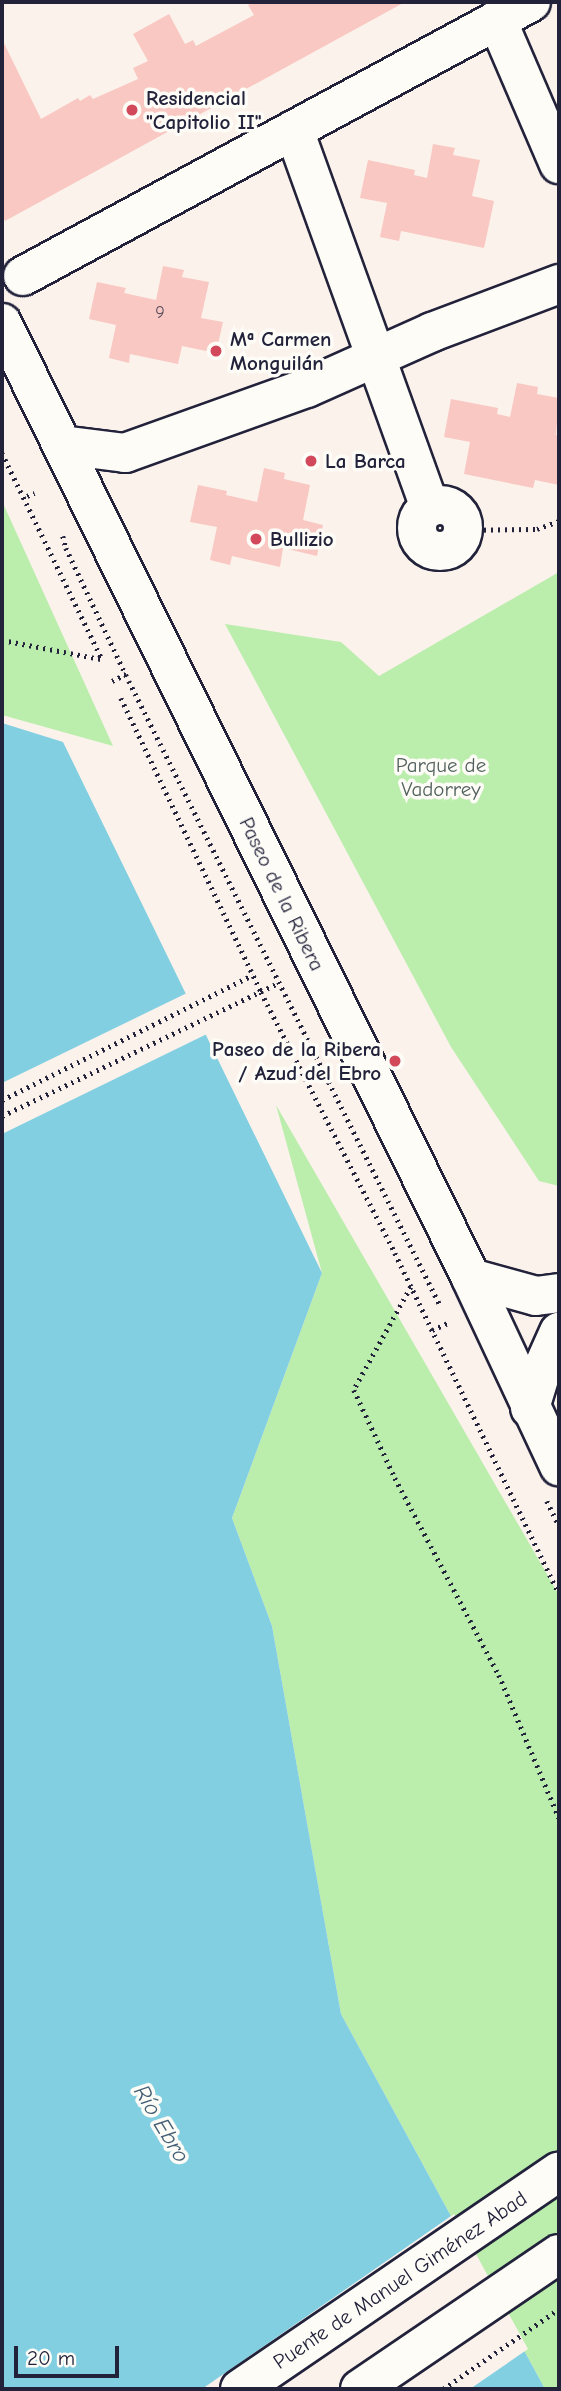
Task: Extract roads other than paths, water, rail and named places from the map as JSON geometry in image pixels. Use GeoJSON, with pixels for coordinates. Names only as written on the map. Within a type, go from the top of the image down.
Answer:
{"type":"FeatureCollection","features":[{"type":"Feature","properties":{"kind":"main road"},"geometry":{"type":"LineString","coordinates":[[23,276],[531,2]]}},
{"type":"Feature","properties":{"kind":"main road"},"geometry":{"type":"LineString","coordinates":[[497,20],[559,164]]}},
{"type":"Feature","properties":{"kind":"main road"},"geometry":{"type":"LineString","coordinates":[[294,130],[430,508],[450,508],[460,517],[463,530]]}},
{"type":"Feature","properties":{"kind":"main road"},"geometry":{"type":"LineString","coordinates":[[62,446],[125,453],[307,388],[432,332],[559,284]]}},
{"type":"Feature","properties":{"kind":"main road","name":"Paseo de la Ribera"},"geometry":{"type":"LineString","coordinates":[[2,323],[62,446],[76,515],[471,1278],[559,1466]]}},
{"type":"Feature","properties":{"kind":"main road"},"geometry":{"type":"LineString","coordinates":[[76,515],[125,453]]}},
{"type":"Feature","properties":{"kind":"main road"},"geometry":{"type":"LineString","coordinates":[[471,1278],[536,1296],[559,1293]]}},
{"type":"Feature","properties":{"kind":"main road"},"geometry":{"type":"LineString","coordinates":[[530,1408],[541,1372],[559,1332]]}},
{"type":"Feature","properties":{"kind":"main road","name":"Puente de Manuel Giménez Abad"},"geometry":{"type":"LineString","coordinates":[[240,2389],[559,2171]]}},
{"type":"Feature","properties":{"kind":"main road"},"geometry":{"type":"LineString","coordinates":[[360,2389],[559,2254]]}},
{"type":"Feature","properties":{"kind":"water","name":"Río Ebro"},"geometry":{"type":"Polygon","coordinates":[[[2,723],[63,742],[322,1273],[232,1518],[272,1626],[341,2014],[545,2389],[2,2389],[2,723]]]}},
{"type":"Feature","properties":{"kind":"place","name":"Residencial \"Capitolio II\""},"geometry":{"type":"Point","coordinates":[132,110]}},
{"type":"Feature","properties":{"kind":"place","name":"Mª Carmen Monguilán"},"geometry":{"type":"Point","coordinates":[216,351]}},
{"type":"Feature","properties":{"kind":"place","name":"La Barca"},"geometry":{"type":"Point","coordinates":[311,461]}},
{"type":"Feature","properties":{"kind":"place","name":"Bullizio"},"geometry":{"type":"Point","coordinates":[256,539]}},
{"type":"Feature","properties":{"kind":"place","name":"Paseo de la Ribera / Azud del Ebro"},"geometry":{"type":"Point","coordinates":[395,1061]}},
{"type":"Feature","properties":{"kind":"park label","name":"Parque de Vadorrey"},"geometry":{"type":"Point","coordinates":[441,777]}}]}
